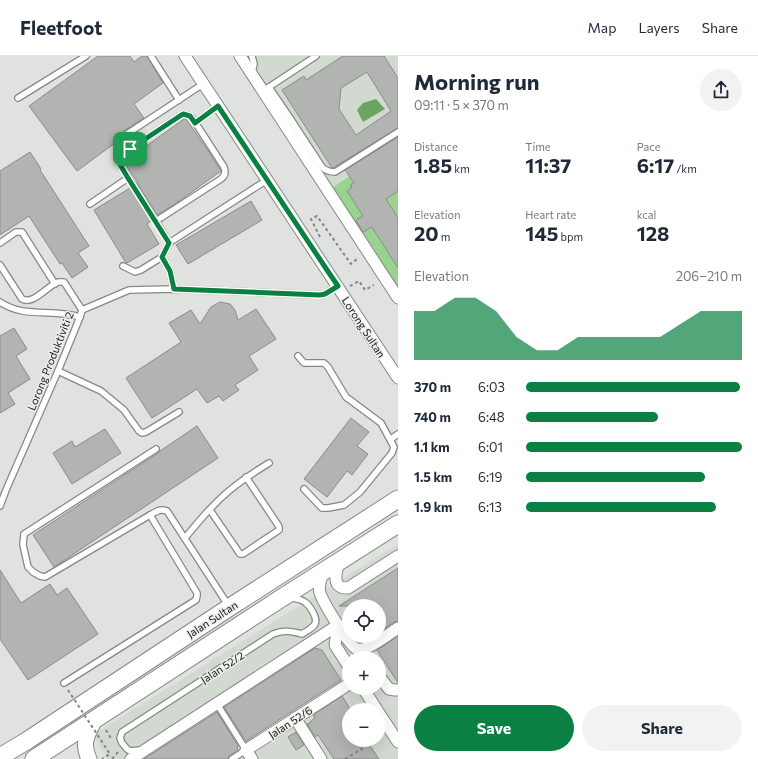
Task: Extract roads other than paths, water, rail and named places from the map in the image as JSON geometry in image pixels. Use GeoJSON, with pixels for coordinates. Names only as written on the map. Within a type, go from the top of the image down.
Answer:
{"type":"FeatureCollection","features":[{"type":"Feature","properties":{"kind":"main road","name":"Jalan Sultan"},"geometry":{"type":"LineString","coordinates":[[0,757],[398,499]]}},
{"type":"Feature","properties":{"kind":"main road","name":"Jalan Sultan"},"geometry":{"type":"LineString","coordinates":[[34,759],[398,524]]}},
{"type":"Feature","properties":{"kind":"main road"},"geometry":{"type":"LineString","coordinates":[[89,759],[85,742],[95,719]]}},
{"type":"Feature","properties":{"kind":"main road"},"geometry":{"type":"LineString","coordinates":[[15,759],[28,740]]}},
{"type":"Feature","properties":{"kind":"street","name":"Lorong Sultan"},"geometry":{"type":"LineString","coordinates":[[185,56],[398,378]]}},
{"type":"Feature","properties":{"kind":"street"},"geometry":{"type":"LineString","coordinates":[[240,56],[252,75],[266,89],[287,121],[398,298]]}},
{"type":"Feature","properties":{"kind":"street"},"geometry":{"type":"LineString","coordinates":[[339,562],[336,583],[340,587],[348,588],[398,556]]}},
{"type":"Feature","properties":{"kind":"street"},"geometry":{"type":"LineString","coordinates":[[323,572],[320,581],[320,592],[338,625],[351,644],[357,649],[370,647],[398,628]]}},
{"type":"Feature","properties":{"kind":"street"},"geometry":{"type":"LineString","coordinates":[[131,759],[338,625]]}},
{"type":"Feature","properties":{"kind":"street"},"geometry":{"type":"LineString","coordinates":[[338,625],[335,645],[342,656]]}},
{"type":"Feature","properties":{"kind":"street"},"geometry":{"type":"LineString","coordinates":[[368,651],[370,647]]}},
{"type":"Feature","properties":{"kind":"street"},"geometry":{"type":"LineString","coordinates":[[386,685],[389,689],[398,690]]}},
{"type":"Feature","properties":{"kind":"street","name":"Jalan 52/6"},"geometry":{"type":"LineString","coordinates":[[249,754],[295,718],[342,688]]}},
{"type":"Feature","properties":{"kind":"street"},"geometry":{"type":"LineString","coordinates":[[295,718],[321,759]]}},
{"type":"Feature","properties":{"kind":"street"},"geometry":{"type":"LineString","coordinates":[[386,722],[398,742]]}},
{"type":"Feature","properties":{"kind":"lane"},"geometry":{"type":"LineString","coordinates":[[18,98],[86,56]]}},
{"type":"Feature","properties":{"kind":"lane"},"geometry":{"type":"LineString","coordinates":[[151,56],[179,100]]}},
{"type":"Feature","properties":{"kind":"lane"},"geometry":{"type":"LineString","coordinates":[[252,56],[254,64],[252,75]]}},
{"type":"Feature","properties":{"kind":"lane"},"geometry":{"type":"LineString","coordinates":[[266,89],[316,56]]}},
{"type":"Feature","properties":{"kind":"lane"},"geometry":{"type":"LineString","coordinates":[[130,149],[126,141],[127,134],[204,84]]}},
{"type":"Feature","properties":{"kind":"lane"},"geometry":{"type":"LineString","coordinates":[[195,123],[218,106]]}},
{"type":"Feature","properties":{"kind":"lane"},"geometry":{"type":"LineString","coordinates":[[156,221],[224,177],[225,174],[224,167],[190,116],[183,114],[120,156],[119,159],[119,163],[169,243]]}},
{"type":"Feature","properties":{"kind":"lane"},"geometry":{"type":"LineString","coordinates":[[287,121],[322,167],[330,172],[335,172],[398,132]]}},
{"type":"Feature","properties":{"kind":"lane"},"geometry":{"type":"LineString","coordinates":[[90,204],[128,178]]}},
{"type":"Feature","properties":{"kind":"lane"},"geometry":{"type":"LineString","coordinates":[[123,266],[138,271],[162,257],[169,243],[267,180]]}},
{"type":"Feature","properties":{"kind":"lane"},"geometry":{"type":"LineString","coordinates":[[0,243],[16,232],[22,232],[55,284]]}},
{"type":"Feature","properties":{"kind":"lane"},"geometry":{"type":"LineString","coordinates":[[162,257],[170,271],[174,289]]}},
{"type":"Feature","properties":{"kind":"lane"},"geometry":{"type":"LineString","coordinates":[[0,265],[22,299],[25,301],[32,300],[58,282],[64,282],[82,310]]}},
{"type":"Feature","properties":{"kind":"lane","name":"Lorong Produktiviti 2"},"geometry":{"type":"LineString","coordinates":[[0,506],[58,371],[82,310],[129,290],[174,289],[320,295],[325,294],[338,286]]}},
{"type":"Feature","properties":{"kind":"lane"},"geometry":{"type":"LineString","coordinates":[[0,302],[21,311],[71,314],[80,318]]}},
{"type":"Feature","properties":{"kind":"lane"},"geometry":{"type":"LineString","coordinates":[[298,356],[304,363],[324,363],[346,397],[381,423],[394,447],[392,453],[360,492],[344,505],[322,508],[304,489]]}},
{"type":"Feature","properties":{"kind":"lane"},"geometry":{"type":"LineString","coordinates":[[58,371],[101,391],[124,410],[142,433],[180,412]]}},
{"type":"Feature","properties":{"kind":"lane"},"geometry":{"type":"LineString","coordinates":[[391,439],[398,434]]}},
{"type":"Feature","properties":{"kind":"lane"},"geometry":{"type":"LineString","coordinates":[[156,449],[24,534],[22,545],[28,566],[33,572],[45,577],[150,515],[160,510],[167,511],[230,607]]}},
{"type":"Feature","properties":{"kind":"lane"},"geometry":{"type":"LineString","coordinates":[[185,538],[230,489],[269,463]]}},
{"type":"Feature","properties":{"kind":"lane"},"geometry":{"type":"LineString","coordinates":[[210,510],[240,554],[243,554],[279,530],[278,525],[246,477]]}},
{"type":"Feature","properties":{"kind":"lane"},"geometry":{"type":"LineString","coordinates":[[0,494],[6,490]]}},
{"type":"Feature","properties":{"kind":"lane"},"geometry":{"type":"LineString","coordinates":[[64,684],[196,600],[197,593],[150,515]]}},
{"type":"Feature","properties":{"kind":"lane"},"geometry":{"type":"LineString","coordinates":[[280,599],[298,599],[304,602],[315,616],[315,625],[302,634],[309,644]]}},
{"type":"Feature","properties":{"kind":"lane","name":"Jalan 52/2"},"geometry":{"type":"LineString","coordinates":[[145,750],[130,751],[127,749],[120,738],[122,732],[273,634],[281,631],[290,631],[302,634]]}},
{"type":"Feature","properties":{"kind":"lane"},"geometry":{"type":"LineString","coordinates":[[217,704],[249,754]]}},
{"type":"Feature","properties":{"kind":"lane","name":"Jalan 52/6"},"geometry":{"type":"LineString","coordinates":[[232,759],[249,754]]}}]}
